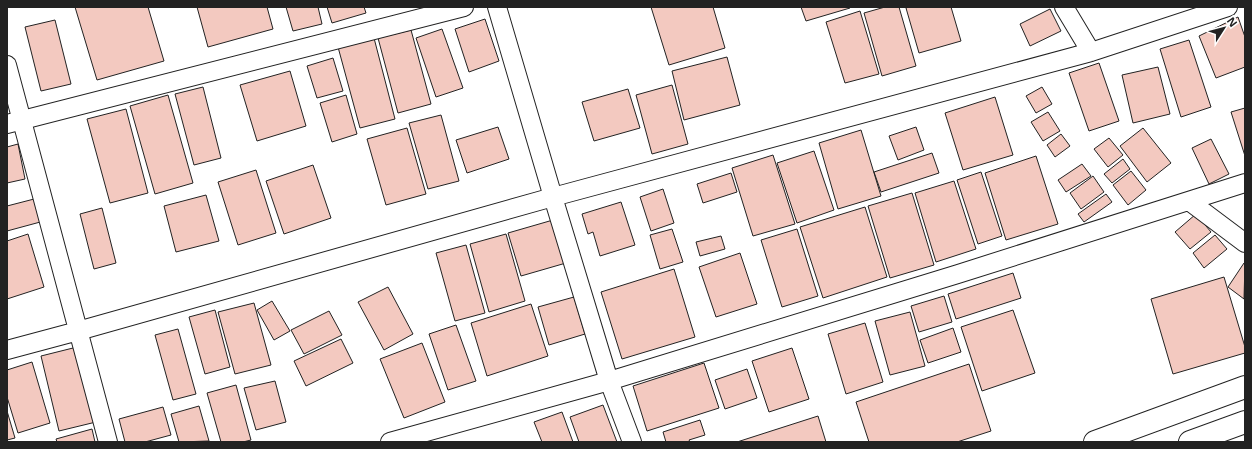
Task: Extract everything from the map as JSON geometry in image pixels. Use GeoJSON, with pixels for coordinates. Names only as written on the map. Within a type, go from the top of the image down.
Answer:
{"type":"FeatureCollection","features":[{"type":"Feature","properties":{"kind":"main road"},"geometry":{"type":"LineString","coordinates":[[1094,442],[1245,387]]}},
{"type":"Feature","properties":{"kind":"main road"},"geometry":{"type":"LineString","coordinates":[[1190,442],[1245,422]]}},
{"type":"Feature","properties":{"kind":"street"},"geometry":{"type":"LineString","coordinates":[[15,123],[464,7]]}},
{"type":"Feature","properties":{"kind":"street"},"geometry":{"type":"LineString","coordinates":[[497,7],[609,381],[632,442]]}},
{"type":"Feature","properties":{"kind":"street"},"geometry":{"type":"LineString","coordinates":[[1064,7],[1091,52]]}},
{"type":"Feature","properties":{"kind":"street"},"geometry":{"type":"LineString","coordinates":[[7,350],[553,197],[1091,52],[1228,7]]}},
{"type":"Feature","properties":{"kind":"street"},"geometry":{"type":"LineString","coordinates":[[7,65],[15,123],[78,331],[108,442]]}},
{"type":"Feature","properties":{"kind":"street"},"geometry":{"type":"LineString","coordinates":[[390,442],[609,381],[958,274],[1245,183]]}},
{"type":"Feature","properties":{"kind":"street"},"geometry":{"type":"LineString","coordinates":[[1189,201],[1245,243]]}},
{"type":"Feature","properties":{"kind":"building"},"geometry":{"type":"Polygon","coordinates":[[[75,7],[148,7],[164,61],[97,80],[75,7]]]}},
{"type":"Feature","properties":{"kind":"building"},"geometry":{"type":"Polygon","coordinates":[[[197,7],[267,7],[273,29],[208,47],[197,7]]]}},
{"type":"Feature","properties":{"kind":"building"},"geometry":{"type":"Polygon","coordinates":[[[286,7],[318,7],[322,24],[293,31],[286,7]]]}},
{"type":"Feature","properties":{"kind":"building"},"geometry":{"type":"Polygon","coordinates":[[[327,7],[364,7],[366,13],[332,23],[327,7]]]}},
{"type":"Feature","properties":{"kind":"building"},"geometry":{"type":"Polygon","coordinates":[[[651,7],[713,7],[725,48],[669,65],[651,7]]]}},
{"type":"Feature","properties":{"kind":"building"},"geometry":{"type":"Polygon","coordinates":[[[801,7],[850,7],[850,8],[806,21],[801,7]]]}},
{"type":"Feature","properties":{"kind":"building"},"geometry":{"type":"Polygon","coordinates":[[[885,7],[899,7],[916,66],[882,76],[864,13],[885,7]]]}},
{"type":"Feature","properties":{"kind":"building"},"geometry":{"type":"Polygon","coordinates":[[[951,7],[961,41],[919,53],[906,8],[951,7]]]}},
{"type":"Feature","properties":{"kind":"building"},"geometry":{"type":"Polygon","coordinates":[[[1050,9],[1061,31],[1030,46],[1020,24],[1050,9]]]}},
{"type":"Feature","properties":{"kind":"building"},"geometry":{"type":"Polygon","coordinates":[[[860,11],[879,74],[845,83],[826,22],[860,11]]]}},
{"type":"Feature","properties":{"kind":"building"},"geometry":{"type":"Polygon","coordinates":[[[1238,17],[1245,37],[1245,67],[1216,78],[1199,36],[1238,17]]]}},
{"type":"Feature","properties":{"kind":"building"},"geometry":{"type":"Polygon","coordinates":[[[485,19],[499,61],[469,72],[455,29],[485,19]]]}},
{"type":"Feature","properties":{"kind":"building"},"geometry":{"type":"Polygon","coordinates":[[[55,20],[71,84],[41,91],[25,27],[55,20]]]}},
{"type":"Feature","properties":{"kind":"building"},"geometry":{"type":"Polygon","coordinates":[[[442,29],[463,88],[436,97],[416,38],[442,29]]]}},
{"type":"Feature","properties":{"kind":"building"},"geometry":{"type":"Polygon","coordinates":[[[411,30],[431,104],[398,113],[378,38],[411,30]]]}},
{"type":"Feature","properties":{"kind":"building"},"geometry":{"type":"Polygon","coordinates":[[[374,38],[395,119],[360,128],[338,47],[374,38]]]}},
{"type":"Feature","properties":{"kind":"building"},"geometry":{"type":"Polygon","coordinates":[[[1189,40],[1211,107],[1181,117],[1160,49],[1189,40]]]}},
{"type":"Feature","properties":{"kind":"building"},"geometry":{"type":"Polygon","coordinates":[[[727,57],[740,105],[684,120],[672,71],[727,57]]]}},
{"type":"Feature","properties":{"kind":"building"},"geometry":{"type":"Polygon","coordinates":[[[333,58],[343,91],[317,98],[307,66],[333,58]]]}},
{"type":"Feature","properties":{"kind":"building"},"geometry":{"type":"Polygon","coordinates":[[[1099,63],[1119,121],[1089,131],[1069,73],[1099,63]]]}},
{"type":"Feature","properties":{"kind":"building"},"geometry":{"type":"Polygon","coordinates":[[[1158,67],[1170,114],[1133,123],[1122,75],[1158,67]]]}},
{"type":"Feature","properties":{"kind":"building"},"geometry":{"type":"Polygon","coordinates":[[[290,71],[306,126],[257,141],[240,85],[290,71]]]}},
{"type":"Feature","properties":{"kind":"building"},"geometry":{"type":"Polygon","coordinates":[[[672,85],[688,144],[652,154],[636,95],[672,85]]]}},
{"type":"Feature","properties":{"kind":"building"},"geometry":{"type":"Polygon","coordinates":[[[203,87],[221,158],[194,165],[175,94],[203,87]]]}},
{"type":"Feature","properties":{"kind":"building"},"geometry":{"type":"Polygon","coordinates":[[[1042,87],[1052,104],[1036,113],[1026,96],[1042,87]]]}},
{"type":"Feature","properties":{"kind":"building"},"geometry":{"type":"Polygon","coordinates":[[[628,89],[640,128],[594,141],[582,102],[628,89]]]}},
{"type":"Feature","properties":{"kind":"building"},"geometry":{"type":"Polygon","coordinates":[[[168,95],[193,183],[155,194],[130,106],[168,95]]]}},
{"type":"Feature","properties":{"kind":"building"},"geometry":{"type":"Polygon","coordinates":[[[346,95],[357,134],[332,142],[320,103],[346,95]]]}},
{"type":"Feature","properties":{"kind":"building"},"geometry":{"type":"Polygon","coordinates":[[[995,97],[1013,155],[963,170],[945,113],[995,97]]]}},
{"type":"Feature","properties":{"kind":"building"},"geometry":{"type":"Polygon","coordinates":[[[1245,108],[1245,156],[1231,112],[1245,108]]]}},
{"type":"Feature","properties":{"kind":"building"},"geometry":{"type":"Polygon","coordinates":[[[126,109],[148,193],[110,203],[87,119],[126,109]]]}},
{"type":"Feature","properties":{"kind":"building"},"geometry":{"type":"Polygon","coordinates":[[[1048,112],[1060,131],[1043,141],[1031,122],[1048,112]]]}},
{"type":"Feature","properties":{"kind":"building"},"geometry":{"type":"Polygon","coordinates":[[[441,115],[459,181],[428,189],[409,123],[441,115]]]}},
{"type":"Feature","properties":{"kind":"building"},"geometry":{"type":"Polygon","coordinates":[[[498,127],[509,159],[467,173],[456,140],[498,127]]]}},
{"type":"Feature","properties":{"kind":"building"},"geometry":{"type":"Polygon","coordinates":[[[916,127],[924,150],[898,160],[889,136],[916,127]]]}},
{"type":"Feature","properties":{"kind":"building"},"geometry":{"type":"Polygon","coordinates":[[[407,128],[426,194],[386,205],[367,139],[407,128]]]}},
{"type":"Feature","properties":{"kind":"building"},"geometry":{"type":"Polygon","coordinates":[[[1143,128],[1171,163],[1147,182],[1120,146],[1143,128]]]}},
{"type":"Feature","properties":{"kind":"building"},"geometry":{"type":"Polygon","coordinates":[[[861,130],[881,196],[838,209],[819,143],[861,130]]]}},
{"type":"Feature","properties":{"kind":"building"},"geometry":{"type":"Polygon","coordinates":[[[1061,134],[1070,146],[1055,157],[1047,145],[1061,134]]]}},
{"type":"Feature","properties":{"kind":"building"},"geometry":{"type":"Polygon","coordinates":[[[1109,138],[1123,155],[1108,167],[1094,149],[1109,138]]]}},
{"type":"Feature","properties":{"kind":"building"},"geometry":{"type":"Polygon","coordinates":[[[1211,139],[1229,174],[1209,184],[1192,148],[1211,139]]]}},
{"type":"Feature","properties":{"kind":"building"},"geometry":{"type":"Polygon","coordinates":[[[18,144],[25,179],[7,183],[7,147],[18,144]]]}},
{"type":"Feature","properties":{"kind":"building"},"geometry":{"type":"Polygon","coordinates":[[[814,151],[834,210],[797,223],[777,163],[814,151]]]}},
{"type":"Feature","properties":{"kind":"building"},"geometry":{"type":"Polygon","coordinates":[[[932,153],[939,173],[881,192],[874,172],[932,153]]]}},
{"type":"Feature","properties":{"kind":"building"},"geometry":{"type":"Polygon","coordinates":[[[773,155],[795,224],[753,236],[732,168],[773,155]]]}},
{"type":"Feature","properties":{"kind":"building"},"geometry":{"type":"Polygon","coordinates":[[[1036,156],[1058,224],[1006,240],[985,173],[1036,156]]]}},
{"type":"Feature","properties":{"kind":"building"},"geometry":{"type":"Polygon","coordinates":[[[1123,159],[1130,169],[1112,183],[1104,174],[1123,159]]]}},
{"type":"Feature","properties":{"kind":"building"},"geometry":{"type":"Polygon","coordinates":[[[1082,164],[1091,176],[1066,192],[1058,180],[1082,164]]]}},
{"type":"Feature","properties":{"kind":"building"},"geometry":{"type":"Polygon","coordinates":[[[313,165],[331,218],[284,234],[266,181],[313,165]]]}},
{"type":"Feature","properties":{"kind":"building"},"geometry":{"type":"Polygon","coordinates":[[[256,170],[276,233],[238,245],[218,182],[256,170]]]}},
{"type":"Feature","properties":{"kind":"building"},"geometry":{"type":"Polygon","coordinates":[[[1131,171],[1146,190],[1128,205],[1113,185],[1131,171]]]}},
{"type":"Feature","properties":{"kind":"building"},"geometry":{"type":"Polygon","coordinates":[[[981,172],[1002,236],[978,244],[957,180],[981,172]]]}},
{"type":"Feature","properties":{"kind":"building"},"geometry":{"type":"Polygon","coordinates":[[[731,173],[737,192],[703,203],[697,184],[731,173]]]}},
{"type":"Feature","properties":{"kind":"building"},"geometry":{"type":"Polygon","coordinates":[[[1093,176],[1104,192],[1081,209],[1070,193],[1093,176]]]}},
{"type":"Feature","properties":{"kind":"building"},"geometry":{"type":"Polygon","coordinates":[[[954,181],[976,249],[936,262],[915,193],[954,181]]]}},
{"type":"Feature","properties":{"kind":"building"},"geometry":{"type":"Polygon","coordinates":[[[663,189],[674,223],[651,231],[640,197],[663,189]]]}},
{"type":"Feature","properties":{"kind":"building"},"geometry":{"type":"Polygon","coordinates":[[[912,193],[934,265],[890,278],[868,206],[912,193]]]}},
{"type":"Feature","properties":{"kind":"building"},"geometry":{"type":"Polygon","coordinates":[[[1106,194],[1112,202],[1084,222],[1078,214],[1106,194]]]}},
{"type":"Feature","properties":{"kind":"building"},"geometry":{"type":"Polygon","coordinates":[[[206,195],[219,241],[176,252],[164,206],[206,195]]]}},
{"type":"Feature","properties":{"kind":"building"},"geometry":{"type":"Polygon","coordinates":[[[38,198],[44,221],[7,231],[7,206],[38,198]]]}},
{"type":"Feature","properties":{"kind":"building"},"geometry":{"type":"Polygon","coordinates":[[[621,202],[635,245],[600,256],[593,232],[588,234],[582,214],[621,202]]]}},
{"type":"Feature","properties":{"kind":"building"},"geometry":{"type":"Polygon","coordinates":[[[865,207],[887,277],[823,298],[800,227],[865,207]]]}},
{"type":"Feature","properties":{"kind":"building"},"geometry":{"type":"Polygon","coordinates":[[[102,208],[116,263],[94,269],[80,214],[102,208]]]}},
{"type":"Feature","properties":{"kind":"building"},"geometry":{"type":"Polygon","coordinates":[[[1196,214],[1211,232],[1190,249],[1175,232],[1196,214]]]}},
{"type":"Feature","properties":{"kind":"building"},"geometry":{"type":"Polygon","coordinates":[[[553,220],[566,263],[521,276],[508,233],[553,220]]]}},
{"type":"Feature","properties":{"kind":"building"},"geometry":{"type":"Polygon","coordinates":[[[672,229],[683,262],[660,269],[650,235],[672,229]]]}},
{"type":"Feature","properties":{"kind":"building"},"geometry":{"type":"Polygon","coordinates":[[[797,229],[818,296],[782,307],[761,240],[797,229]]]}},
{"type":"Feature","properties":{"kind":"building"},"geometry":{"type":"Polygon","coordinates":[[[28,234],[44,287],[7,299],[7,241],[28,234]]]}},
{"type":"Feature","properties":{"kind":"building"},"geometry":{"type":"Polygon","coordinates":[[[506,234],[525,301],[489,312],[470,244],[506,234]]]}},
{"type":"Feature","properties":{"kind":"building"},"geometry":{"type":"Polygon","coordinates":[[[1215,235],[1227,249],[1204,268],[1193,253],[1215,235]]]}},
{"type":"Feature","properties":{"kind":"building"},"geometry":{"type":"Polygon","coordinates":[[[721,236],[725,249],[700,256],[696,242],[721,236]]]}},
{"type":"Feature","properties":{"kind":"building"},"geometry":{"type":"Polygon","coordinates":[[[466,245],[485,313],[455,321],[436,253],[466,245]]]}},
{"type":"Feature","properties":{"kind":"building"},"geometry":{"type":"Polygon","coordinates":[[[740,253],[757,304],[716,317],[699,267],[740,253]]]}},
{"type":"Feature","properties":{"kind":"building"},"geometry":{"type":"Polygon","coordinates":[[[1245,263],[1244,299],[1228,287],[1245,263]]]}},
{"type":"Feature","properties":{"kind":"building"},"geometry":{"type":"Polygon","coordinates":[[[674,269],[695,337],[622,359],[601,292],[674,269]]]}},
{"type":"Feature","properties":{"kind":"building"},"geometry":{"type":"Polygon","coordinates":[[[1013,273],[1021,298],[956,319],[948,294],[1013,273]]]}},
{"type":"Feature","properties":{"kind":"building"},"geometry":{"type":"Polygon","coordinates":[[[1224,277],[1245,347],[1245,353],[1173,374],[1151,299],[1224,277]]]}},
{"type":"Feature","properties":{"kind":"building"},"geometry":{"type":"Polygon","coordinates":[[[388,287],[413,334],[384,350],[358,302],[388,287]]]}},
{"type":"Feature","properties":{"kind":"building"},"geometry":{"type":"Polygon","coordinates":[[[944,296],[952,322],[919,332],[911,306],[944,296]]]}},
{"type":"Feature","properties":{"kind":"building"},"geometry":{"type":"Polygon","coordinates":[[[574,297],[585,334],[549,345],[538,307],[574,297]]]}},
{"type":"Feature","properties":{"kind":"building"},"geometry":{"type":"Polygon","coordinates":[[[272,301],[290,331],[274,340],[257,310],[272,301]]]}},
{"type":"Feature","properties":{"kind":"building"},"geometry":{"type":"Polygon","coordinates":[[[254,303],[271,365],[235,374],[218,312],[254,303]]]}},
{"type":"Feature","properties":{"kind":"building"},"geometry":{"type":"Polygon","coordinates":[[[531,304],[548,356],[487,376],[471,323],[531,304]]]}},
{"type":"Feature","properties":{"kind":"building"},"geometry":{"type":"Polygon","coordinates":[[[215,310],[230,367],[205,374],[189,317],[215,310]]]}},
{"type":"Feature","properties":{"kind":"building"},"geometry":{"type":"Polygon","coordinates":[[[1013,310],[1035,373],[982,391],[961,327],[1013,310]]]}},
{"type":"Feature","properties":{"kind":"building"},"geometry":{"type":"Polygon","coordinates":[[[329,311],[342,335],[304,354],[291,330],[329,311]]]}},
{"type":"Feature","properties":{"kind":"building"},"geometry":{"type":"Polygon","coordinates":[[[910,312],[925,366],[890,375],[875,321],[910,312]]]}},
{"type":"Feature","properties":{"kind":"building"},"geometry":{"type":"Polygon","coordinates":[[[865,323],[883,382],[846,394],[828,334],[865,323]]]}},
{"type":"Feature","properties":{"kind":"building"},"geometry":{"type":"Polygon","coordinates":[[[456,325],[476,381],[448,390],[429,334],[456,325]]]}},
{"type":"Feature","properties":{"kind":"building"},"geometry":{"type":"Polygon","coordinates":[[[953,328],[961,352],[928,363],[920,340],[953,328]]]}},
{"type":"Feature","properties":{"kind":"building"},"geometry":{"type":"Polygon","coordinates":[[[178,329],[196,394],[173,400],[155,335],[178,329]]]}},
{"type":"Feature","properties":{"kind":"building"},"geometry":{"type":"Polygon","coordinates":[[[341,339],[353,363],[306,386],[294,361],[341,339]]]}},
{"type":"Feature","properties":{"kind":"building"},"geometry":{"type":"Polygon","coordinates":[[[422,343],[445,402],[404,418],[380,359],[422,343]]]}},
{"type":"Feature","properties":{"kind":"building"},"geometry":{"type":"Polygon","coordinates":[[[77,347],[96,422],[59,431],[41,356],[77,347]]]}},
{"type":"Feature","properties":{"kind":"building"},"geometry":{"type":"Polygon","coordinates":[[[792,348],[809,399],[769,412],[752,361],[792,348]]]}},
{"type":"Feature","properties":{"kind":"building"},"geometry":{"type":"Polygon","coordinates":[[[32,362],[50,423],[18,433],[7,397],[7,370],[32,362]]]}},
{"type":"Feature","properties":{"kind":"building"},"geometry":{"type":"Polygon","coordinates":[[[704,363],[719,408],[647,431],[633,386],[704,363]]]}},
{"type":"Feature","properties":{"kind":"building"},"geometry":{"type":"Polygon","coordinates":[[[969,364],[991,431],[957,442],[869,442],[856,402],[969,364]]]}},
{"type":"Feature","properties":{"kind":"building"},"geometry":{"type":"Polygon","coordinates":[[[747,369],[757,398],[725,409],[715,380],[747,369]]]}},
{"type":"Feature","properties":{"kind":"building"},"geometry":{"type":"Polygon","coordinates":[[[275,381],[286,422],[256,430],[244,388],[275,381]]]}},
{"type":"Feature","properties":{"kind":"building"},"geometry":{"type":"Polygon","coordinates":[[[236,385],[251,440],[243,442],[221,442],[207,393],[236,385]]]}},
{"type":"Feature","properties":{"kind":"building"},"geometry":{"type":"Polygon","coordinates":[[[603,405],[617,442],[579,442],[570,417],[603,405]]]}},
{"type":"Feature","properties":{"kind":"building"},"geometry":{"type":"Polygon","coordinates":[[[199,406],[209,441],[179,442],[171,414],[199,406]]]}},
{"type":"Feature","properties":{"kind":"building"},"geometry":{"type":"Polygon","coordinates":[[[163,407],[171,435],[145,442],[125,442],[119,419],[163,407]]]}},
{"type":"Feature","properties":{"kind":"building"},"geometry":{"type":"Polygon","coordinates":[[[7,411],[15,438],[7,440],[7,411]]]}},
{"type":"Feature","properties":{"kind":"building"},"geometry":{"type":"Polygon","coordinates":[[[562,412],[573,442],[542,442],[534,422],[562,412]]]}},
{"type":"Feature","properties":{"kind":"building"},"geometry":{"type":"Polygon","coordinates":[[[818,416],[826,442],[737,442],[818,416]]]}},
{"type":"Feature","properties":{"kind":"building"},"geometry":{"type":"Polygon","coordinates":[[[700,420],[705,435],[689,440],[690,442],[666,442],[663,432],[700,420]]]}},
{"type":"Feature","properties":{"kind":"building"},"geometry":{"type":"Polygon","coordinates":[[[92,429],[95,442],[57,442],[56,439],[92,429]]]}}]}
